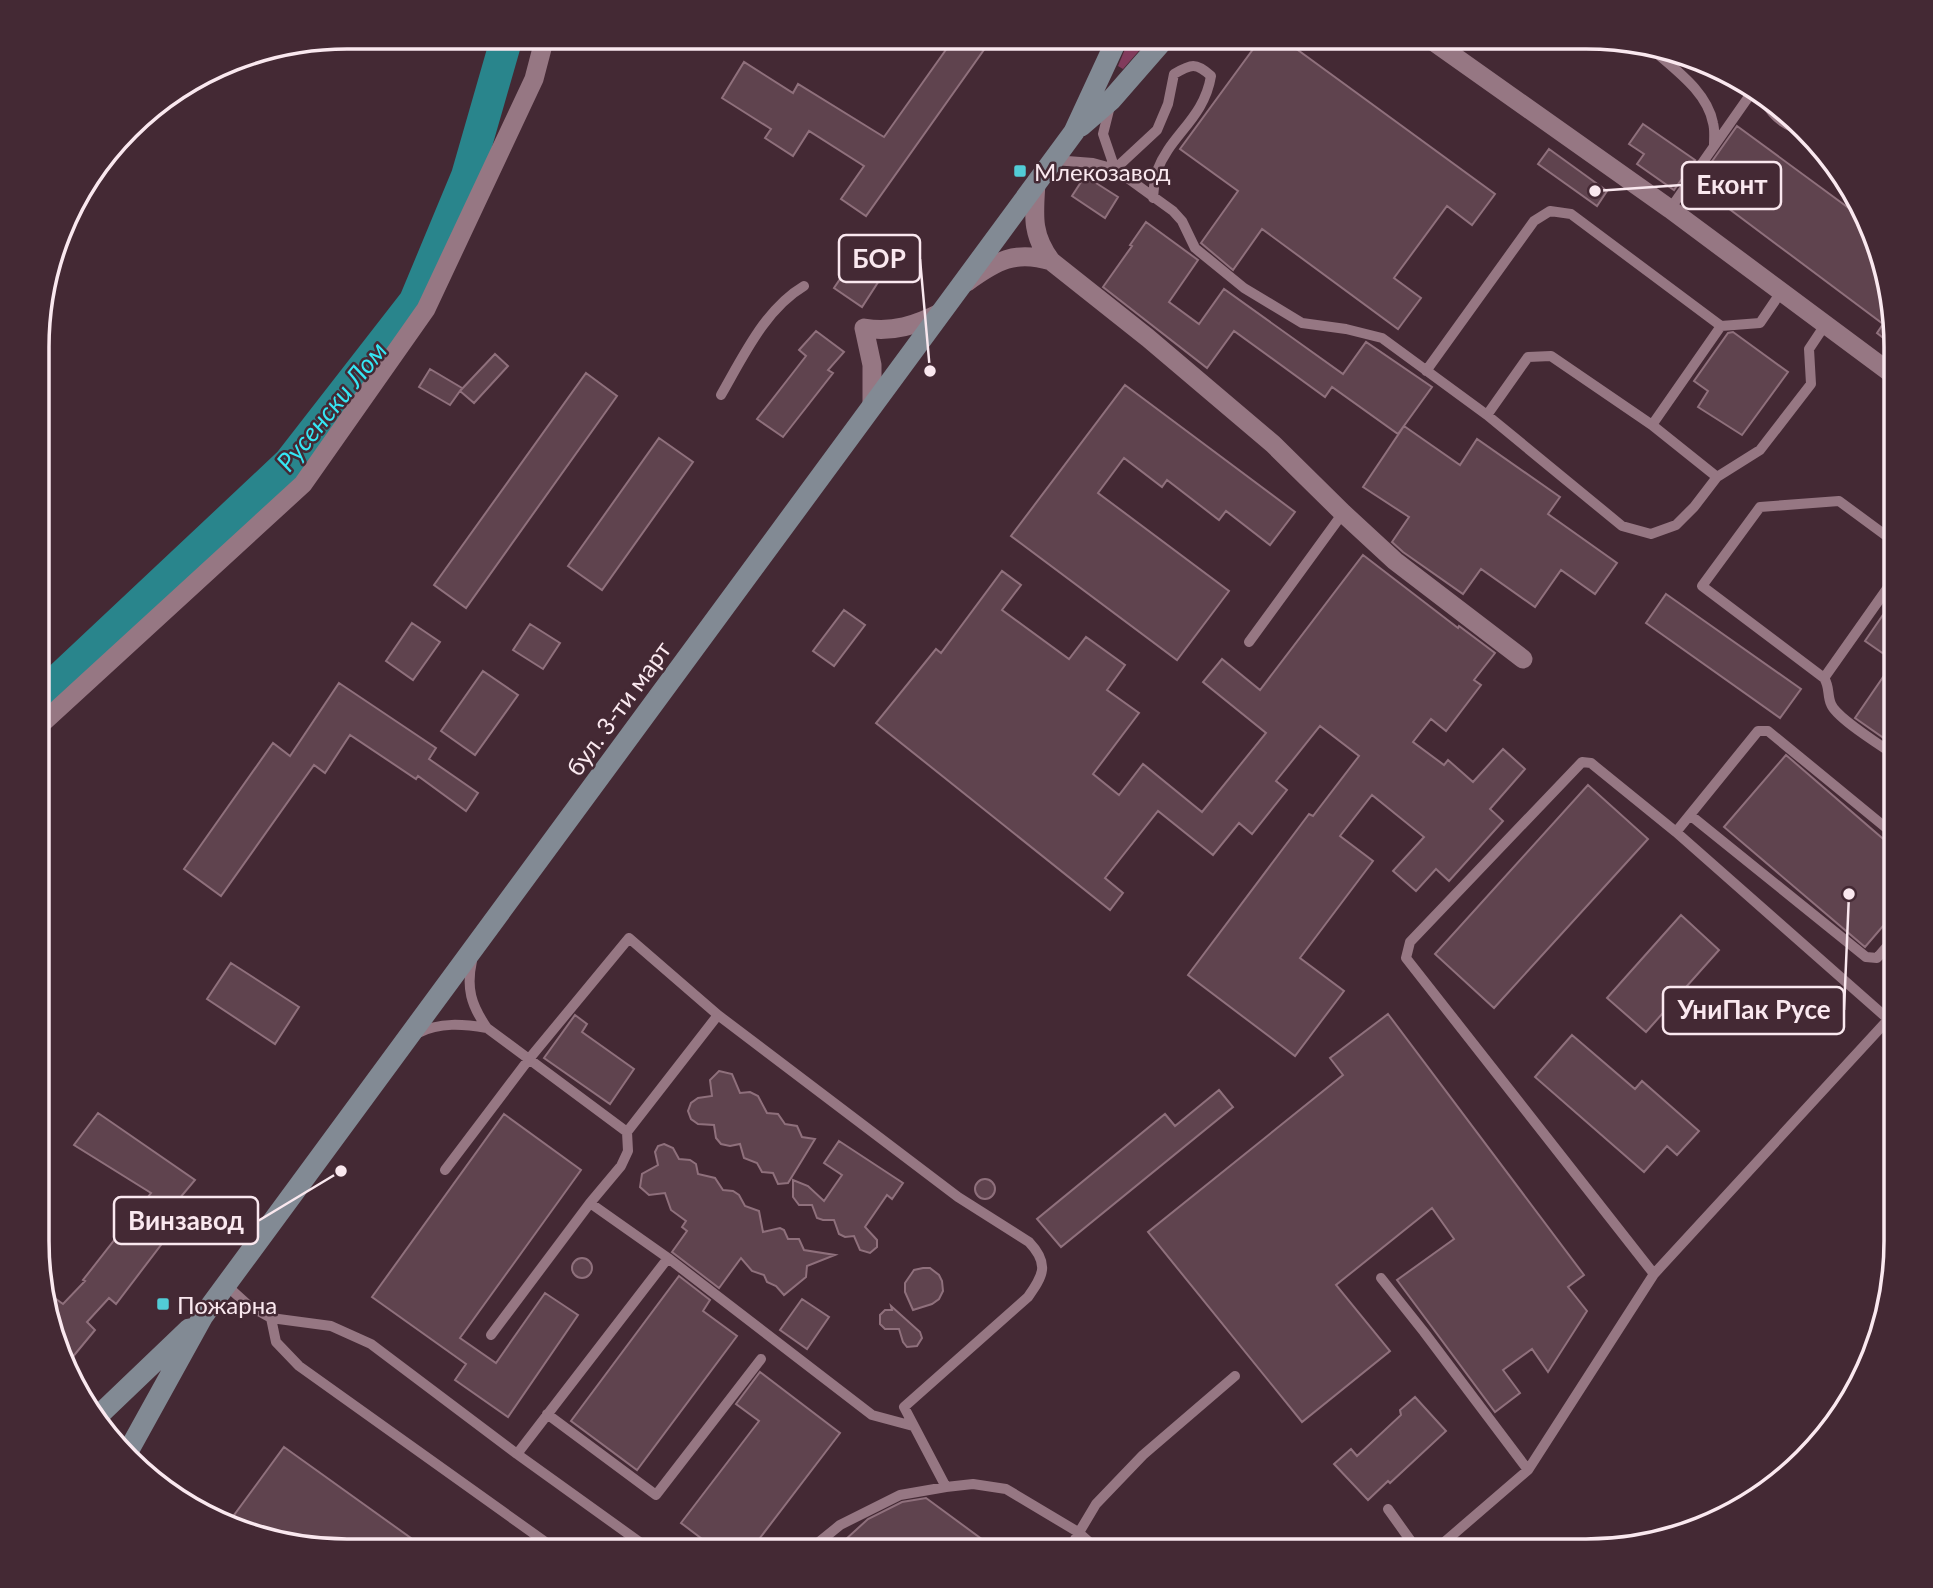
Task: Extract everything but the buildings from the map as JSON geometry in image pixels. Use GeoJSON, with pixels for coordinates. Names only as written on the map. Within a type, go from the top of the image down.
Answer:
{"type":"FeatureCollection","features":[{"type":"Feature","properties":{"kind":"main road","name":"бул. 3-ти март"},"geometry":{"type":"LineString","coordinates":[[131,1446],[203,1316],[1074,132],[1112,49]]}},
{"type":"Feature","properties":{"kind":"main road","name":"бул. 3-ти март"},"geometry":{"type":"LineString","coordinates":[[1074,132],[1111,100],[1156,49]]}},
{"type":"Feature","properties":{"kind":"main road","name":"бул. 3-ти март"},"geometry":{"type":"LineString","coordinates":[[103,1412],[203,1316]]}},
{"type":"Feature","properties":{"kind":"street"},"geometry":{"type":"LineString","coordinates":[[49,716],[303,484],[426,309],[534,79],[542,49]]}},
{"type":"Feature","properties":{"kind":"street"},"geometry":{"type":"LineString","coordinates":[[1444,49],[1670,209],[1884,368]]}},
{"type":"Feature","properties":{"kind":"street"},"geometry":{"type":"LineString","coordinates":[[1036,183],[1034,222],[1037,238],[1051,261],[1148,338],[1273,444],[1395,561],[1523,659]]}},
{"type":"Feature","properties":{"kind":"street"},"geometry":{"type":"LineString","coordinates":[[960,287],[989,266],[1016,256],[1033,256],[1051,261]]}},
{"type":"Feature","properties":{"kind":"street"},"geometry":{"type":"LineString","coordinates":[[872,407],[872,365],[864,328],[900,329],[942,312]]}},
{"type":"Feature","properties":{"kind":"lane"},"geometry":{"type":"LineString","coordinates":[[1452,55],[1457,49]]}},
{"type":"Feature","properties":{"kind":"lane"},"geometry":{"type":"LineString","coordinates":[[1664,59],[1688,81],[1702,99],[1713,123],[1714,145]]}},
{"type":"Feature","properties":{"kind":"lane"},"geometry":{"type":"LineString","coordinates":[[1115,169],[1157,130],[1168,104],[1174,74],[1189,65],[1201,67],[1211,76],[1209,90],[1200,110],[1163,158],[1156,172],[1153,198]]}},
{"type":"Feature","properties":{"kind":"lane"},"geometry":{"type":"LineString","coordinates":[[1670,209],[1748,97]]}},
{"type":"Feature","properties":{"kind":"lane"},"geometry":{"type":"LineString","coordinates":[[1111,100],[1103,134],[1115,169]]}},
{"type":"Feature","properties":{"kind":"lane"},"geometry":{"type":"LineString","coordinates":[[1054,160],[1093,163],[1115,169],[1173,211],[1182,221],[1195,248],[1244,288],[1302,323],[1365,332],[1382,338],[1487,415],[1622,526],[1651,534],[1675,525],[1694,508],[1717,477],[1760,450],[1811,384],[1810,349],[1825,325]]}},
{"type":"Feature","properties":{"kind":"lane"},"geometry":{"type":"LineString","coordinates":[[1426,371],[1534,220],[1550,211],[1571,214],[1721,326],[1760,323],[1781,292]]}},
{"type":"Feature","properties":{"kind":"lane"},"geometry":{"type":"LineString","coordinates":[[721,395],[769,316],[787,296],[804,286]]}},
{"type":"Feature","properties":{"kind":"lane"},"geometry":{"type":"LineString","coordinates":[[1652,425],[1721,326]]}},
{"type":"Feature","properties":{"kind":"lane"},"geometry":{"type":"LineString","coordinates":[[1487,415],[1528,357],[1551,356],[1652,425],[1717,477]]}},
{"type":"Feature","properties":{"kind":"lane"},"geometry":{"type":"LineString","coordinates":[[1884,533],[1839,501],[1760,507],[1702,586],[1824,678],[1829,686],[1830,704],[1838,714],[1884,747]]}},
{"type":"Feature","properties":{"kind":"lane"},"geometry":{"type":"LineString","coordinates":[[1250,642],[1343,513]]}},
{"type":"Feature","properties":{"kind":"lane"},"geometry":{"type":"LineString","coordinates":[[1824,678],[1884,593]]}},
{"type":"Feature","properties":{"kind":"lane"},"geometry":{"type":"LineString","coordinates":[[1676,832],[1758,731],[1768,731],[1884,825]]}},
{"type":"Feature","properties":{"kind":"lane"},"geometry":{"type":"LineString","coordinates":[[1654,1274],[1406,958],[1410,942],[1582,762],[1591,762],[1676,832],[1884,1015]]}},
{"type":"Feature","properties":{"kind":"lane"},"geometry":{"type":"LineString","coordinates":[[1690,815],[1866,957],[1877,958],[1884,950]]}},
{"type":"Feature","properties":{"kind":"lane"},"geometry":{"type":"LineString","coordinates":[[445,1170],[529,1059],[629,938],[718,1015],[958,1197],[1029,1242],[1037,1250],[1043,1277],[1028,1297],[904,1407],[946,1487]]}},
{"type":"Feature","properties":{"kind":"lane"},"geometry":{"type":"LineString","coordinates":[[475,946],[468,979],[469,994],[475,1012],[487,1028],[627,1132]]}},
{"type":"Feature","properties":{"kind":"lane"},"geometry":{"type":"LineString","coordinates":[[491,1335],[621,1166],[628,1151],[627,1132],[718,1015]]}},
{"type":"Feature","properties":{"kind":"lane"},"geometry":{"type":"LineString","coordinates":[[1448,1539],[1528,1470],[1654,1274],[1884,1023]]}},
{"type":"Feature","properties":{"kind":"lane"},"geometry":{"type":"LineString","coordinates":[[408,1037],[432,1026],[464,1025],[487,1028]]}},
{"type":"Feature","properties":{"kind":"lane"},"geometry":{"type":"LineString","coordinates":[[590,1203],[668,1258],[872,1415],[913,1426]]}},
{"type":"Feature","properties":{"kind":"lane"},"geometry":{"type":"LineString","coordinates":[[517,1454],[668,1258]]}},
{"type":"Feature","properties":{"kind":"lane"},"geometry":{"type":"LineString","coordinates":[[1381,1278],[1528,1470]]}},
{"type":"Feature","properties":{"kind":"lane"},"geometry":{"type":"LineString","coordinates":[[226,1285],[247,1305],[271,1318],[331,1326],[371,1344],[635,1539]]}},
{"type":"Feature","properties":{"kind":"lane"},"geometry":{"type":"LineString","coordinates":[[271,1318],[276,1342],[304,1371],[541,1539]]}},
{"type":"Feature","properties":{"kind":"lane"},"geometry":{"type":"LineString","coordinates":[[547,1415],[656,1495],[761,1359]]}},
{"type":"Feature","properties":{"kind":"lane"},"geometry":{"type":"LineString","coordinates":[[1074,1539],[1096,1504],[1143,1455],[1235,1376]]}},
{"type":"Feature","properties":{"kind":"lane"},"geometry":{"type":"LineString","coordinates":[[823,1539],[840,1525],[900,1495],[973,1484],[1006,1489],[1086,1539]]}},
{"type":"Feature","properties":{"kind":"lane"},"geometry":{"type":"LineString","coordinates":[[1388,1509],[1409,1539]]}},
{"type":"Feature","properties":{"kind":"shaded area"},"geometry":{"type":"Polygon","coordinates":[[[1125,49],[1140,49],[1123,69],[1118,66],[1125,49]]]}},
{"type":"Feature","properties":{"kind":"waterway","name":"Русенски Лом"},"geometry":{"type":"LineString","coordinates":[[49,689],[289,463],[415,301],[467,176],[504,49]]}},
{"type":"Feature","properties":{"kind":"place","name":"Млекозавод"},"geometry":{"type":"Point","coordinates":[1020,171]}},
{"type":"Feature","properties":{"kind":"place","name":"Еконт"},"geometry":{"type":"Point","coordinates":[1595,191]}},
{"type":"Feature","properties":{"kind":"place","name":"БОР"},"geometry":{"type":"Point","coordinates":[930,371]}},
{"type":"Feature","properties":{"kind":"place","name":"УниПак Русе"},"geometry":{"type":"Point","coordinates":[1849,894]}},
{"type":"Feature","properties":{"kind":"place","name":"Винзавод"},"geometry":{"type":"Point","coordinates":[341,1171]}},
{"type":"Feature","properties":{"kind":"place","name":"Пожарна"},"geometry":{"type":"Point","coordinates":[163,1304]}}]}
